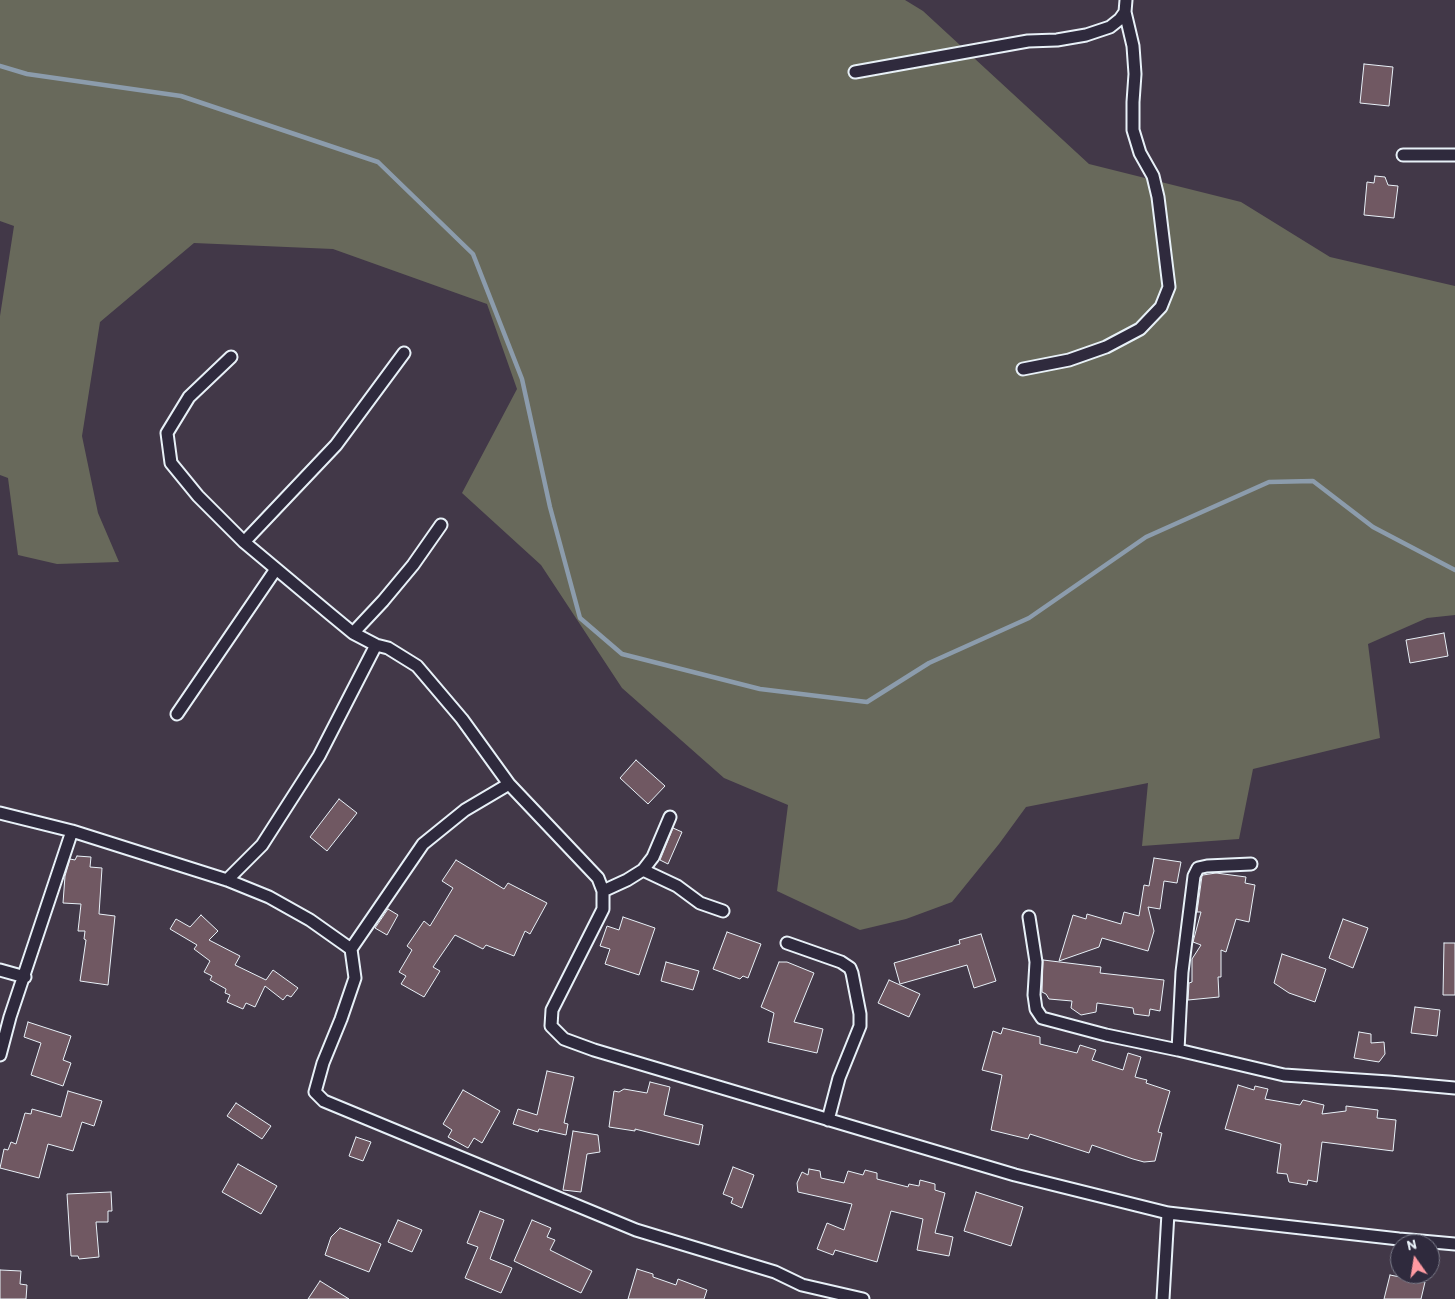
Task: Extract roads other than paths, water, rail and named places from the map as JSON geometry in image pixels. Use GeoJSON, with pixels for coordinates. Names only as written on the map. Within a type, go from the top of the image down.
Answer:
{"type":"FeatureCollection","features":[{"type":"Feature","properties":{"kind":"street"},"geometry":{"type":"LineString","coordinates":[[1023,369],[1069,360],[1106,347],[1140,329],[1161,307],[1169,287],[1158,197],[1153,176],[1140,153],[1133,130],[1132,102],[1135,74],[1133,46],[1125,12],[1126,0]]}},
{"type":"Feature","properties":{"kind":"street"},"geometry":{"type":"LineString","coordinates":[[855,72],[1028,41],[1057,40],[1086,35],[1110,27],[1125,12]]}},
{"type":"Feature","properties":{"kind":"street"},"geometry":{"type":"LineString","coordinates":[[1403,155],[1455,155]]}},
{"type":"Feature","properties":{"kind":"street"},"geometry":{"type":"LineString","coordinates":[[244,542],[336,445],[404,353]]}},
{"type":"Feature","properties":{"kind":"street"},"geometry":{"type":"LineString","coordinates":[[231,357],[189,397],[167,433],[170,463],[198,496],[244,542],[353,633],[376,645],[388,648],[417,666],[462,719],[509,784],[598,878],[604,891],[603,909],[552,1010],[551,1026],[564,1039],[594,1050],[1015,1175],[1168,1213],[1399,1240],[1455,1244]]}},
{"type":"Feature","properties":{"kind":"street"},"geometry":{"type":"LineString","coordinates":[[353,633],[413,565],[441,525]]}},
{"type":"Feature","properties":{"kind":"street"},"geometry":{"type":"LineString","coordinates":[[177,714],[276,569]]}},
{"type":"Feature","properties":{"kind":"street"},"geometry":{"type":"LineString","coordinates":[[228,880],[262,845],[319,756],[376,645]]}},
{"type":"Feature","properties":{"kind":"street"},"geometry":{"type":"LineString","coordinates":[[509,784],[465,810],[423,844],[351,949],[355,978],[323,1063],[315,1092],[324,1101],[636,1230],[775,1272],[802,1285],[863,1299]]}},
{"type":"Feature","properties":{"kind":"street"},"geometry":{"type":"LineString","coordinates":[[0,813],[72,831],[228,880],[269,897],[310,920],[351,949]]}},
{"type":"Feature","properties":{"kind":"street"},"geometry":{"type":"LineString","coordinates":[[604,891],[643,870],[653,857],[670,818]]}},
{"type":"Feature","properties":{"kind":"street"},"geometry":{"type":"LineString","coordinates":[[0,1055],[10,1017],[25,977],[72,831]]}},
{"type":"Feature","properties":{"kind":"street"},"geometry":{"type":"LineString","coordinates":[[1178,1050],[1182,972],[1194,876],[1198,868],[1207,866],[1251,864]]}},
{"type":"Feature","properties":{"kind":"street"},"geometry":{"type":"LineString","coordinates":[[643,870],[677,886],[700,903],[723,911]]}},
{"type":"Feature","properties":{"kind":"street"},"geometry":{"type":"LineString","coordinates":[[1029,917],[1036,962],[1034,995],[1036,1009],[1042,1018],[1106,1035],[1284,1075],[1455,1088]]}},
{"type":"Feature","properties":{"kind":"street"},"geometry":{"type":"LineString","coordinates":[[787,943],[841,962],[850,968],[852,973],[860,1014],[860,1026],[839,1078],[828,1120]]}},
{"type":"Feature","properties":{"kind":"street"},"geometry":{"type":"LineString","coordinates":[[0,970],[25,977]]}},
{"type":"Feature","properties":{"kind":"street"},"geometry":{"type":"LineString","coordinates":[[1163,1299],[1168,1213]]}},
{"type":"Feature","properties":{"kind":"waterway"},"geometry":{"type":"LineString","coordinates":[[0,66],[27,74],[181,96],[378,162],[473,254],[522,379],[550,507],[580,618],[622,654],[760,689],[867,702],[929,663],[1029,618],[1146,537],[1269,482],[1313,481],[1373,527],[1455,570]]}}]}
